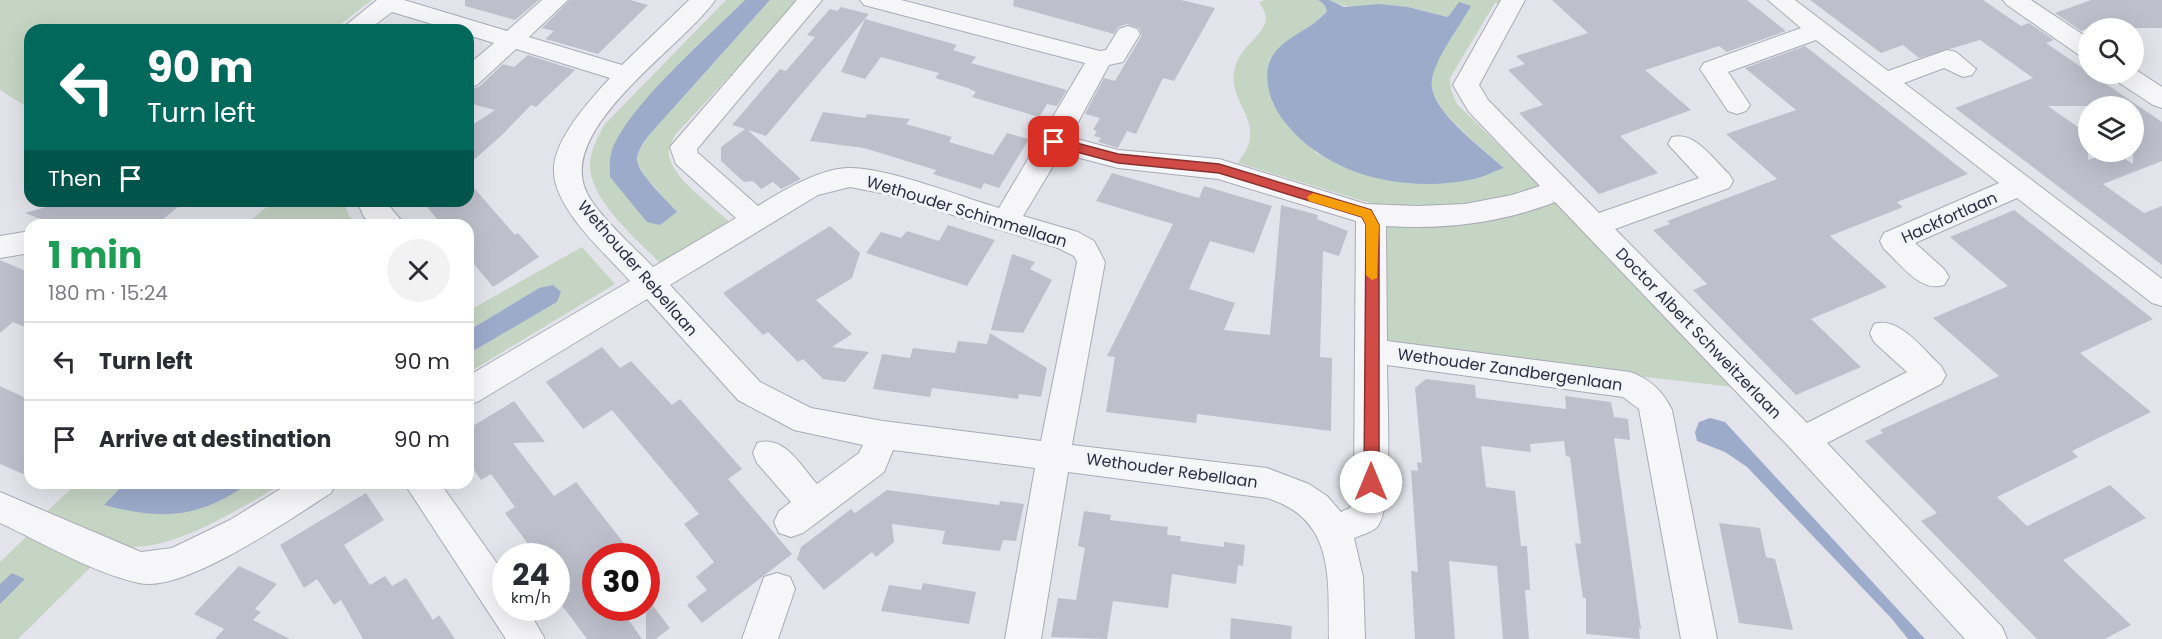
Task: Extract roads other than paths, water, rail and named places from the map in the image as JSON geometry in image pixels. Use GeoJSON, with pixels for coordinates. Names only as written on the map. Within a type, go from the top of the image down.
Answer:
{"type":"FeatureCollection","features":[{"type":"Feature","properties":{"kind":"street"},"geometry":{"type":"LineString","coordinates":[[474,74],[556,0]]}},
{"type":"Feature","properties":{"kind":"street","name":"Wethouder Rebellaan"},"geometry":{"type":"LineString","coordinates":[[703,0],[594,110],[574,141],[566,172],[578,204],[748,391],[805,420],[883,435],[1054,454],[1267,483],[1298,494],[1322,513],[1335,531],[1344,554],[1347,639]]}},
{"type":"Feature","properties":{"kind":"street"},"geometry":{"type":"LineString","coordinates":[[755,219],[685,157],[684,147],[810,0]]}},
{"type":"Feature","properties":{"kind":"street"},"geometry":{"type":"LineString","coordinates":[[872,0],[1100,59],[1114,56],[1128,34]]}},
{"type":"Feature","properties":{"kind":"street","name":"Doctor Albert Schweitzerlaan"},"geometry":{"type":"LineString","coordinates":[[1514,0],[1466,85],[1478,106],[1803,440],[1989,639]]}},
{"type":"Feature","properties":{"kind":"street","name":"Hackfortlaan"},"geometry":{"type":"LineString","coordinates":[[1780,0],[1887,80],[2162,295]]}},
{"type":"Feature","properties":{"kind":"street"},"geometry":{"type":"LineString","coordinates":[[2015,0],[2078,42]]}},
{"type":"Feature","properties":{"kind":"street"},"geometry":{"type":"LineString","coordinates":[[360,24],[390,2],[458,24]]}},
{"type":"Feature","properties":{"kind":"street"},"geometry":{"type":"LineString","coordinates":[[474,29],[629,75]]}},
{"type":"Feature","properties":{"kind":"street"},"geometry":{"type":"LineString","coordinates":[[1737,105],[1713,69],[1820,30]]}},
{"type":"Feature","properties":{"kind":"street"},"geometry":{"type":"LineString","coordinates":[[1887,80],[1947,58],[1963,69]]}},
{"type":"Feature","properties":{"kind":"street"},"geometry":{"type":"LineString","coordinates":[[1005,222],[1054,142],[1100,59]]}},
{"type":"Feature","properties":{"kind":"street"},"geometry":{"type":"LineString","coordinates":[[2139,84],[2162,99]]}},
{"type":"Feature","properties":{"kind":"street"},"geometry":{"type":"LineString","coordinates":[[1054,142],[1118,159],[1219,169],[1366,214],[1423,217],[1470,215],[1530,202],[1560,189]]}},
{"type":"Feature","properties":{"kind":"street"},"geometry":{"type":"LineString","coordinates":[[1595,225],[1719,181],[1681,144]]}},
{"type":"Feature","properties":{"kind":"street","name":"Wethouder Schimmellaan"},"geometry":{"type":"LineString","coordinates":[[474,388],[808,188],[850,177],[887,184],[1068,240],[1084,249],[1091,262],[1054,454],[1023,639]]}},
{"type":"Feature","properties":{"kind":"street","name":"Hackfortlaan"},"geometry":{"type":"LineString","coordinates":[[1935,277],[1894,242],[2021,185]]}},
{"type":"Feature","properties":{"kind":"street"},"geometry":{"type":"LineString","coordinates":[[373,207],[384,219]]}},
{"type":"Feature","properties":{"kind":"street","name":"Wethouder Zandbergenlaan"},"geometry":{"type":"LineString","coordinates":[[1335,531],[1365,517],[1371,482],[1372,225],[1366,214]]}},
{"type":"Feature","properties":{"kind":"street"},"geometry":{"type":"LineString","coordinates":[[0,247],[24,243]]}},
{"type":"Feature","properties":{"kind":"street"},"geometry":{"type":"LineString","coordinates":[[1803,440],[1930,375],[1885,333]]}},
{"type":"Feature","properties":{"kind":"street","name":"Wethouder Zandbergenlaan"},"geometry":{"type":"LineString","coordinates":[[1372,351],[1630,385],[1650,400],[1656,410],[1699,639]]}},
{"type":"Feature","properties":{"kind":"street"},"geometry":{"type":"LineString","coordinates":[[769,453],[803,514],[872,462],[883,435]]}},
{"type":"Feature","properties":{"kind":"street"},"geometry":{"type":"LineString","coordinates":[[0,507],[110,557],[141,568],[176,563],[242,531],[309,489]]}},
{"type":"Feature","properties":{"kind":"street"},"geometry":{"type":"LineString","coordinates":[[426,489],[492,586]]}},
{"type":"Feature","properties":{"kind":"street"},"geometry":{"type":"LineString","coordinates":[[760,639],[777,589]]}},
{"type":"Feature","properties":{"kind":"street"},"geometry":{"type":"LineString","coordinates":[[515,621],[527,639]]}},
{"type":"Feature","properties":{"kind":"water"},"geometry":{"type":"Polygon","coordinates":[[[745,0],[770,0],[650,134],[640,149],[637,159],[642,172],[677,212],[660,225],[647,222],[610,177],[612,150],[621,132],[652,92],[745,0]]]}},
{"type":"Feature","properties":{"kind":"water"},"geometry":{"type":"Polygon","coordinates":[[[1318,0],[1329,0],[1344,7],[1379,4],[1408,7],[1448,17],[1459,2],[1471,6],[1438,62],[1432,80],[1433,91],[1447,116],[1504,168],[1478,178],[1449,183],[1398,182],[1349,169],[1326,158],[1306,144],[1279,114],[1269,91],[1267,75],[1272,57],[1278,49],[1312,25],[1327,11],[1324,4],[1318,0]]]}},
{"type":"Feature","properties":{"kind":"water"},"geometry":{"type":"Polygon","coordinates":[[[553,285],[561,292],[557,302],[474,350],[474,327],[539,288],[553,285]]]}},
{"type":"Feature","properties":{"kind":"water"},"geometry":{"type":"Polygon","coordinates":[[[1710,418],[1725,422],[1925,639],[1908,639],[1892,619],[1747,467],[1725,452],[1697,441],[1695,432],[1699,422],[1710,418]]]}},
{"type":"Feature","properties":{"kind":"water"},"geometry":{"type":"Polygon","coordinates":[[[119,489],[240,489],[213,504],[180,513],[144,513],[104,505],[119,489]]]}},
{"type":"Feature","properties":{"kind":"water"},"geometry":{"type":"Polygon","coordinates":[[[12,573],[25,579],[0,604],[0,584],[12,573]]]}}]}
